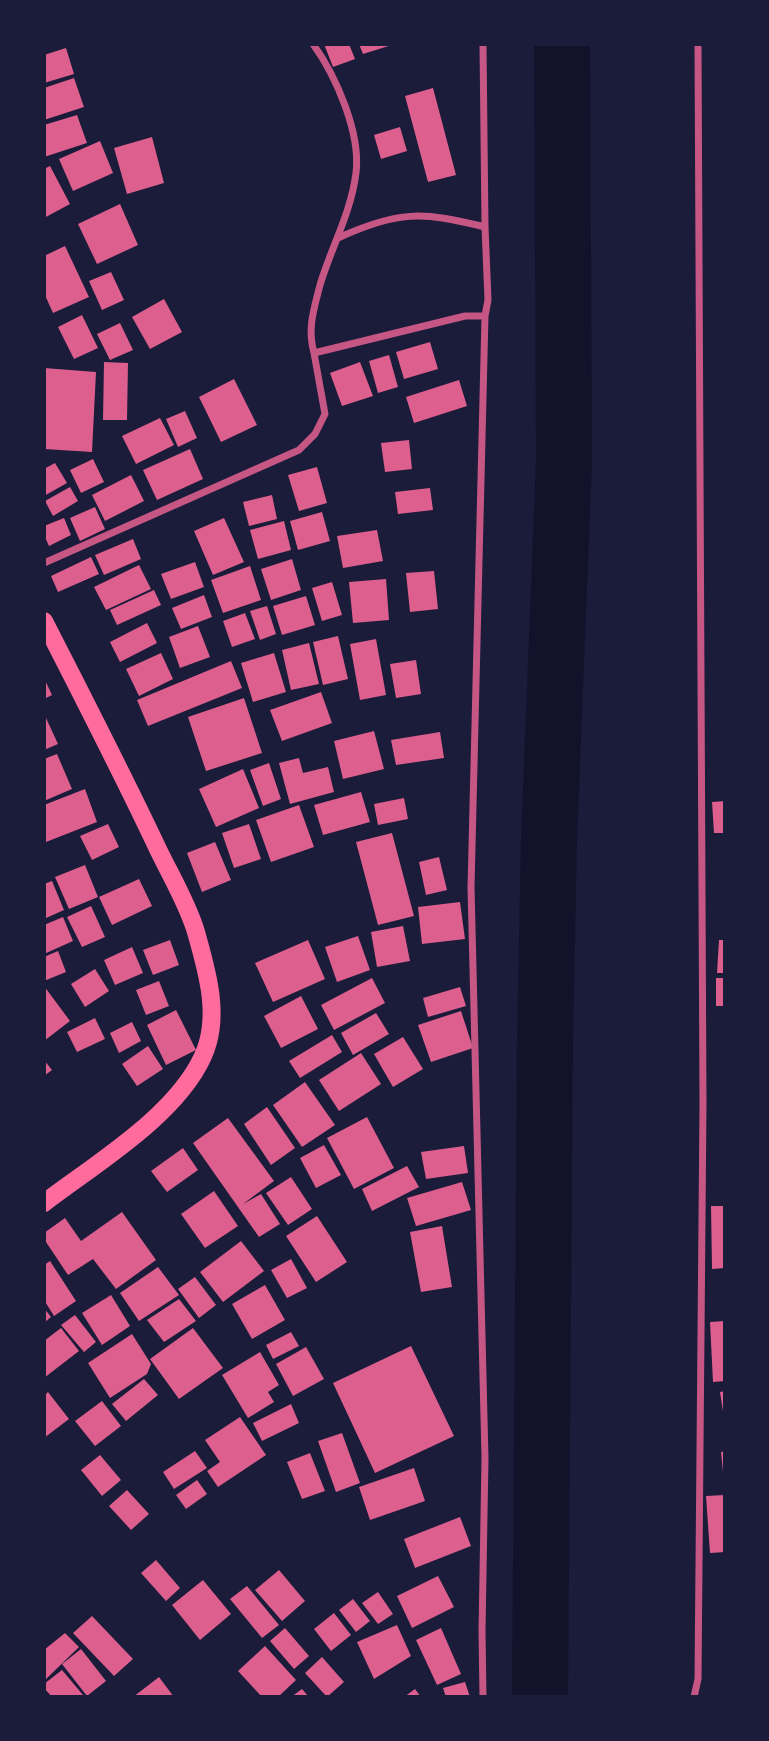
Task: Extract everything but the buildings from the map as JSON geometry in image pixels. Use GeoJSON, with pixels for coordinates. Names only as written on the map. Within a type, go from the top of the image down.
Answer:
{"type":"FeatureCollection","features":[{"type":"Feature","properties":{"kind":"main road"},"geometry":{"type":"LineString","coordinates":[[44,621],[118,764],[195,928],[209,984],[213,1018],[203,1056],[180,1091],[159,1116],[44,1203]]}},
{"type":"Feature","properties":{"kind":"street"},"geometry":{"type":"LineString","coordinates":[[44,563],[299,450],[308,443],[325,414],[309,335],[310,320],[338,238],[356,173],[356,150],[345,104],[313,44]]}},
{"type":"Feature","properties":{"kind":"street"},"geometry":{"type":"LineString","coordinates":[[483,44],[488,300],[485,316],[471,887],[485,1458],[483,1697]]}},
{"type":"Feature","properties":{"kind":"street"},"geometry":{"type":"LineString","coordinates":[[694,1697],[698,1679],[703,1117],[698,44]]}},
{"type":"Feature","properties":{"kind":"street"},"geometry":{"type":"LineString","coordinates":[[338,238],[369,223],[407,215],[451,219],[485,227]]}},
{"type":"Feature","properties":{"kind":"street"},"geometry":{"type":"LineString","coordinates":[[314,353],[465,316],[485,316]]}},
{"type":"Feature","properties":{"kind":"waterway"},"geometry":{"type":"LineString","coordinates":[[540,1697],[545,1042],[549,840],[564,460],[562,44]]}}]}
